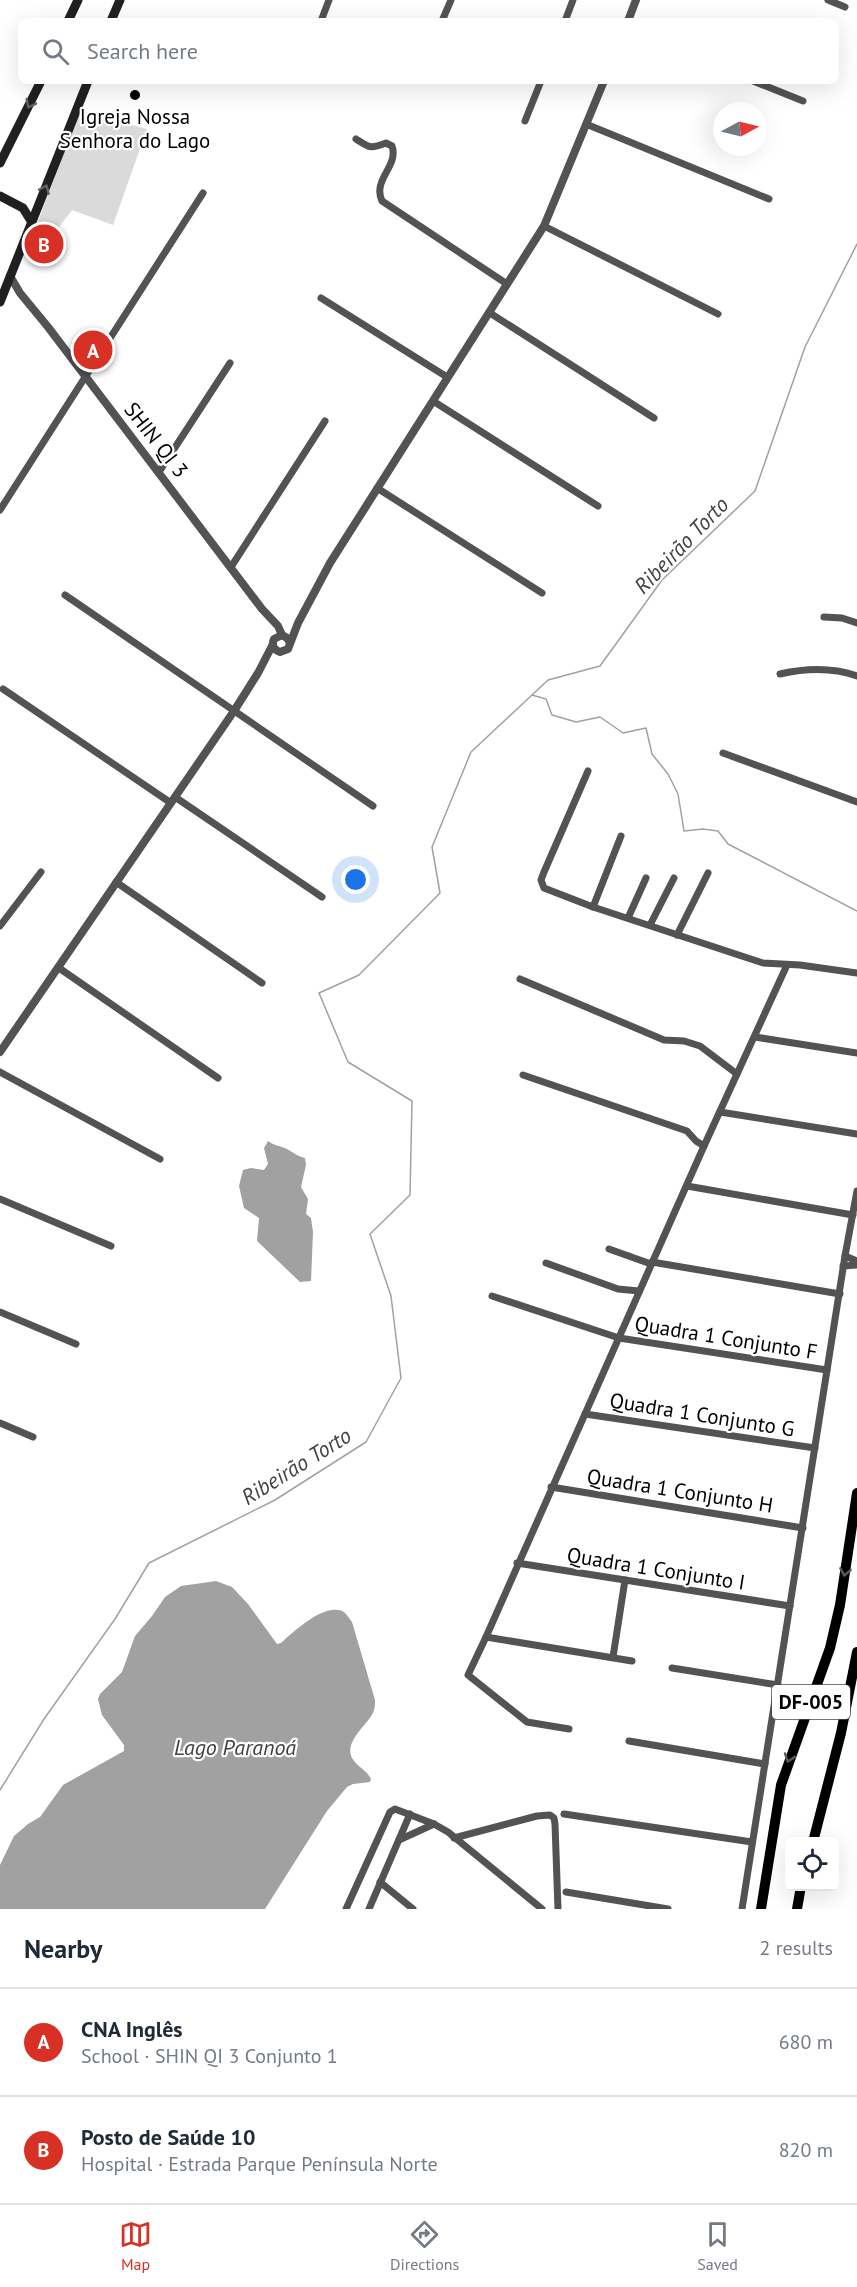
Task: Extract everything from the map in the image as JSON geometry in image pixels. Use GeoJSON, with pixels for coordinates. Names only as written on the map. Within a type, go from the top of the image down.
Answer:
{"type":"FeatureCollection","features":[{"type":"Feature","properties":{"kind":"main road"},"geometry":{"type":"LineString","coordinates":[[69,18],[78,0]]}},
{"type":"Feature","properties":{"kind":"main road"},"geometry":{"type":"LineString","coordinates":[[112,18],[120,0]]}},
{"type":"Feature","properties":{"kind":"main road"},"geometry":{"type":"LineString","coordinates":[[0,164],[40,84]]}},
{"type":"Feature","properties":{"kind":"main road"},"geometry":{"type":"LineString","coordinates":[[0,302],[87,84]]}},
{"type":"Feature","properties":{"kind":"main road"},"geometry":{"type":"LineString","coordinates":[[0,196],[23,208],[31,221]]}},
{"type":"Feature","properties":{"kind":"main road","name":"DF-005"},"geometry":{"type":"LineString","coordinates":[[761,1909],[781,1785],[830,1647],[840,1605],[857,1493]]}},
{"type":"Feature","properties":{"kind":"main road","name":"DF-005"},"geometry":{"type":"LineString","coordinates":[[814,1837],[841,1733],[857,1652]]}},
{"type":"Feature","properties":{"kind":"main road"},"geometry":{"type":"LineString","coordinates":[[797,1909],[800,1891]]}},
{"type":"Feature","properties":{"kind":"street"},"geometry":{"type":"LineString","coordinates":[[322,18],[329,0]]}},
{"type":"Feature","properties":{"kind":"street"},"geometry":{"type":"LineString","coordinates":[[443,18],[451,0]]}},
{"type":"Feature","properties":{"kind":"street"},"geometry":{"type":"LineString","coordinates":[[566,18],[573,0]]}},
{"type":"Feature","properties":{"kind":"street"},"geometry":{"type":"LineString","coordinates":[[629,18],[636,0]]}},
{"type":"Feature","properties":{"kind":"street"},"geometry":{"type":"LineString","coordinates":[[828,0],[844,7]]}},
{"type":"Feature","properties":{"kind":"street"},"geometry":{"type":"LineString","coordinates":[[525,121],[540,84]]}},
{"type":"Feature","properties":{"kind":"street"},"geometry":{"type":"LineString","coordinates":[[258,673],[280,652],[286,651],[330,563],[544,226],[603,84]]}},
{"type":"Feature","properties":{"kind":"street"},"geometry":{"type":"LineString","coordinates":[[760,84],[803,101]]}},
{"type":"Feature","properties":{"kind":"street"},"geometry":{"type":"LineString","coordinates":[[586,124],[769,199]]}},
{"type":"Feature","properties":{"kind":"street"},"geometry":{"type":"LineString","coordinates":[[356,139],[369,147],[374,148],[386,143],[394,149],[391,164],[381,181],[379,192],[382,201],[507,284]]}},
{"type":"Feature","properties":{"kind":"street"},"geometry":{"type":"LineString","coordinates":[[0,510],[203,193]]}},
{"type":"Feature","properties":{"kind":"street"},"geometry":{"type":"LineString","coordinates":[[544,226],[718,314]]}},
{"type":"Feature","properties":{"kind":"street","name":"SHIN QI 3"},"geometry":{"type":"LineString","coordinates":[[10,276],[20,293],[262,609],[278,626],[282,635]]}},
{"type":"Feature","properties":{"kind":"street"},"geometry":{"type":"LineString","coordinates":[[4,290],[20,293]]}},
{"type":"Feature","properties":{"kind":"street"},"geometry":{"type":"LineString","coordinates":[[321,298],[447,377]]}},
{"type":"Feature","properties":{"kind":"street"},"geometry":{"type":"LineString","coordinates":[[490,313],[654,418]]}},
{"type":"Feature","properties":{"kind":"street"},"geometry":{"type":"LineString","coordinates":[[159,472],[230,363]]}},
{"type":"Feature","properties":{"kind":"street"},"geometry":{"type":"LineString","coordinates":[[433,401],[598,506]]}},
{"type":"Feature","properties":{"kind":"street"},"geometry":{"type":"LineString","coordinates":[[231,567],[325,421]]}},
{"type":"Feature","properties":{"kind":"street"},"geometry":{"type":"LineString","coordinates":[[377,488],[542,593]]}},
{"type":"Feature","properties":{"kind":"street"},"geometry":{"type":"LineString","coordinates":[[65,595],[373,806]]}},
{"type":"Feature","properties":{"kind":"street","name":"SHIN QI 3"},"geometry":{"type":"LineString","coordinates":[[262,609],[271,626],[273,643]]}},
{"type":"Feature","properties":{"kind":"street"},"geometry":{"type":"LineString","coordinates":[[824,617],[842,618],[857,623]]}},
{"type":"Feature","properties":{"kind":"street"},"geometry":{"type":"LineString","coordinates":[[0,1052],[234,711],[258,673],[276,637],[298,623]]}},
{"type":"Feature","properties":{"kind":"street"},"geometry":{"type":"LineString","coordinates":[[282,635],[290,643]]}},
{"type":"Feature","properties":{"kind":"street"},"geometry":{"type":"LineString","coordinates":[[273,643],[274,648],[280,652]]}},
{"type":"Feature","properties":{"kind":"street"},"geometry":{"type":"LineString","coordinates":[[780,674],[819,669],[844,671],[857,676]]}},
{"type":"Feature","properties":{"kind":"street"},"geometry":{"type":"LineString","coordinates":[[3,689],[322,897]]}},
{"type":"Feature","properties":{"kind":"street"},"geometry":{"type":"LineString","coordinates":[[723,753],[857,802]]}},
{"type":"Feature","properties":{"kind":"street"},"geometry":{"type":"LineString","coordinates":[[588,771],[541,880],[544,888],[593,907],[763,963],[800,964],[857,973]]}},
{"type":"Feature","properties":{"kind":"street"},"geometry":{"type":"LineString","coordinates":[[593,907],[621,836]]}},
{"type":"Feature","properties":{"kind":"street"},"geometry":{"type":"LineString","coordinates":[[0,926],[41,872]]}},
{"type":"Feature","properties":{"kind":"street"},"geometry":{"type":"LineString","coordinates":[[677,935],[708,873]]}},
{"type":"Feature","properties":{"kind":"street"},"geometry":{"type":"LineString","coordinates":[[628,918],[646,878]]}},
{"type":"Feature","properties":{"kind":"street"},"geometry":{"type":"LineString","coordinates":[[650,925],[669,884],[674,879]]}},
{"type":"Feature","properties":{"kind":"street"},"geometry":{"type":"LineString","coordinates":[[116,882],[262,983]]}},
{"type":"Feature","properties":{"kind":"street"},"geometry":{"type":"LineString","coordinates":[[569,1729],[526,1722],[468,1675],[787,965]]}},
{"type":"Feature","properties":{"kind":"street"},"geometry":{"type":"LineString","coordinates":[[58,968],[218,1078]]}},
{"type":"Feature","properties":{"kind":"street"},"geometry":{"type":"LineString","coordinates":[[520,979],[664,1040],[684,1041],[700,1046],[737,1074]]}},
{"type":"Feature","properties":{"kind":"street"},"geometry":{"type":"LineString","coordinates":[[755,1037],[857,1053]]}},
{"type":"Feature","properties":{"kind":"street"},"geometry":{"type":"LineString","coordinates":[[0,1072],[160,1159]]}},
{"type":"Feature","properties":{"kind":"street"},"geometry":{"type":"LineString","coordinates":[[523,1075],[687,1131],[704,1146]]}},
{"type":"Feature","properties":{"kind":"street"},"geometry":{"type":"LineString","coordinates":[[720,1112],[857,1134]]}},
{"type":"Feature","properties":{"kind":"street"},"geometry":{"type":"LineString","coordinates":[[687,1186],[853,1215]]}},
{"type":"Feature","properties":{"kind":"street"},"geometry":{"type":"LineString","coordinates":[[742,1909],[843,1266],[857,1191]]}},
{"type":"Feature","properties":{"kind":"street"},"geometry":{"type":"LineString","coordinates":[[0,1199],[111,1246]]}},
{"type":"Feature","properties":{"kind":"street"},"geometry":{"type":"LineString","coordinates":[[609,1249],[652,1263],[840,1294]]}},
{"type":"Feature","properties":{"kind":"street"},"geometry":{"type":"LineString","coordinates":[[845,1256],[857,1261]]}},
{"type":"Feature","properties":{"kind":"street"},"geometry":{"type":"LineString","coordinates":[[546,1263],[618,1289],[639,1291]]}},
{"type":"Feature","properties":{"kind":"street"},"geometry":{"type":"LineString","coordinates":[[843,1266],[857,1265]]}},
{"type":"Feature","properties":{"kind":"street","name":"Quadra 1 Conjunto F"},"geometry":{"type":"LineString","coordinates":[[492,1296],[619,1338],[827,1370]]}},
{"type":"Feature","properties":{"kind":"street"},"geometry":{"type":"LineString","coordinates":[[0,1312],[76,1344]]}},
{"type":"Feature","properties":{"kind":"street","name":"Quadra 1 Conjunto G"},"geometry":{"type":"LineString","coordinates":[[585,1414],[815,1448]]}},
{"type":"Feature","properties":{"kind":"street"},"geometry":{"type":"LineString","coordinates":[[0,1423],[33,1437]]}},
{"type":"Feature","properties":{"kind":"street","name":"Quadra 1 Conjunto H"},"geometry":{"type":"LineString","coordinates":[[551,1487],[803,1528]]}},
{"type":"Feature","properties":{"kind":"street","name":"Quadra 1 Conjunto I"},"geometry":{"type":"LineString","coordinates":[[517,1563],[790,1606]]}},
{"type":"Feature","properties":{"kind":"street"},"geometry":{"type":"LineString","coordinates":[[613,1658],[625,1580]]}},
{"type":"Feature","properties":{"kind":"street"},"geometry":{"type":"LineString","coordinates":[[486,1637],[632,1661]]}},
{"type":"Feature","properties":{"kind":"street"},"geometry":{"type":"LineString","coordinates":[[672,1668],[778,1685]]}},
{"type":"Feature","properties":{"kind":"street"},"geometry":{"type":"LineString","coordinates":[[629,1742],[765,1764]]}},
{"type":"Feature","properties":{"kind":"street"},"geometry":{"type":"LineString","coordinates":[[346,1909],[390,1812],[395,1809],[434,1824],[542,1909]]}},
{"type":"Feature","properties":{"kind":"street"},"geometry":{"type":"LineString","coordinates":[[369,1909],[410,1814]]}},
{"type":"Feature","properties":{"kind":"street"},"geometry":{"type":"LineString","coordinates":[[564,1814],[752,1842]]}},
{"type":"Feature","properties":{"kind":"street"},"geometry":{"type":"LineString","coordinates":[[454,1838],[537,1816],[550,1815],[554,1818],[555,1824],[558,1909]]}},
{"type":"Feature","properties":{"kind":"street"},"geometry":{"type":"LineString","coordinates":[[399,1840],[434,1824]]}},
{"type":"Feature","properties":{"kind":"street"},"geometry":{"type":"LineString","coordinates":[[380,1882],[413,1909]]}},
{"type":"Feature","properties":{"kind":"street"},"geometry":{"type":"LineString","coordinates":[[566,1892],[668,1909]]}},
{"type":"Feature","properties":{"kind":"shaded area"},"geometry":{"type":"Polygon","coordinates":[[[80,111],[147,129],[113,225],[72,210],[49,240],[32,237],[80,111]]]}},
{"type":"Feature","properties":{"kind":"water"},"geometry":{"type":"Polygon","coordinates":[[[268,1141],[305,1158],[306,1165],[301,1187],[308,1199],[306,1214],[311,1218],[313,1232],[311,1281],[300,1282],[257,1241],[259,1218],[244,1208],[239,1186],[243,1170],[251,1168],[264,1170],[268,1164],[264,1148],[268,1141]]]}},
{"type":"Feature","properties":{"kind":"water","name":"Lago Paranoá"},"geometry":{"type":"Polygon","coordinates":[[[216,1581],[232,1587],[248,1604],[277,1644],[323,1612],[340,1610],[348,1616],[352,1622],[375,1700],[373,1713],[353,1740],[350,1752],[354,1761],[371,1779],[370,1782],[347,1787],[327,1811],[265,1909],[0,1909],[0,1865],[14,1836],[40,1817],[63,1785],[124,1751],[124,1745],[102,1715],[98,1699],[100,1694],[122,1672],[135,1636],[165,1597],[181,1586],[216,1581]]]}},
{"type":"Feature","properties":{"kind":"waterway","name":"Ribeirão Torto"},"geometry":{"type":"LineString","coordinates":[[0,1790],[44,1719],[115,1619],[149,1563],[275,1500],[366,1442],[401,1378],[391,1296],[370,1234],[410,1195],[412,1101],[348,1062],[319,993],[359,975],[440,893],[432,847],[471,752],[548,680],[600,666],[662,580],[755,491],[805,347],[857,244]]}},
{"type":"Feature","properties":{"kind":"waterway"},"geometry":{"type":"LineString","coordinates":[[532,695],[546,699],[552,715],[576,722],[600,717],[623,733],[646,728],[652,754],[668,774],[678,794],[684,831],[703,829],[718,831],[728,844],[857,911]]}},
{"type":"Feature","properties":{"kind":"place","name":"Igreja Nossa Senhora do Lago"},"geometry":{"type":"Point","coordinates":[135,95]}},
{"type":"Feature","properties":{"kind":"place","name":"Posto de Saúde 10"},"geometry":{"type":"Point","coordinates":[44,244]}},
{"type":"Feature","properties":{"kind":"place","name":"CNA Inglês"},"geometry":{"type":"Point","coordinates":[93,350]}}]}
